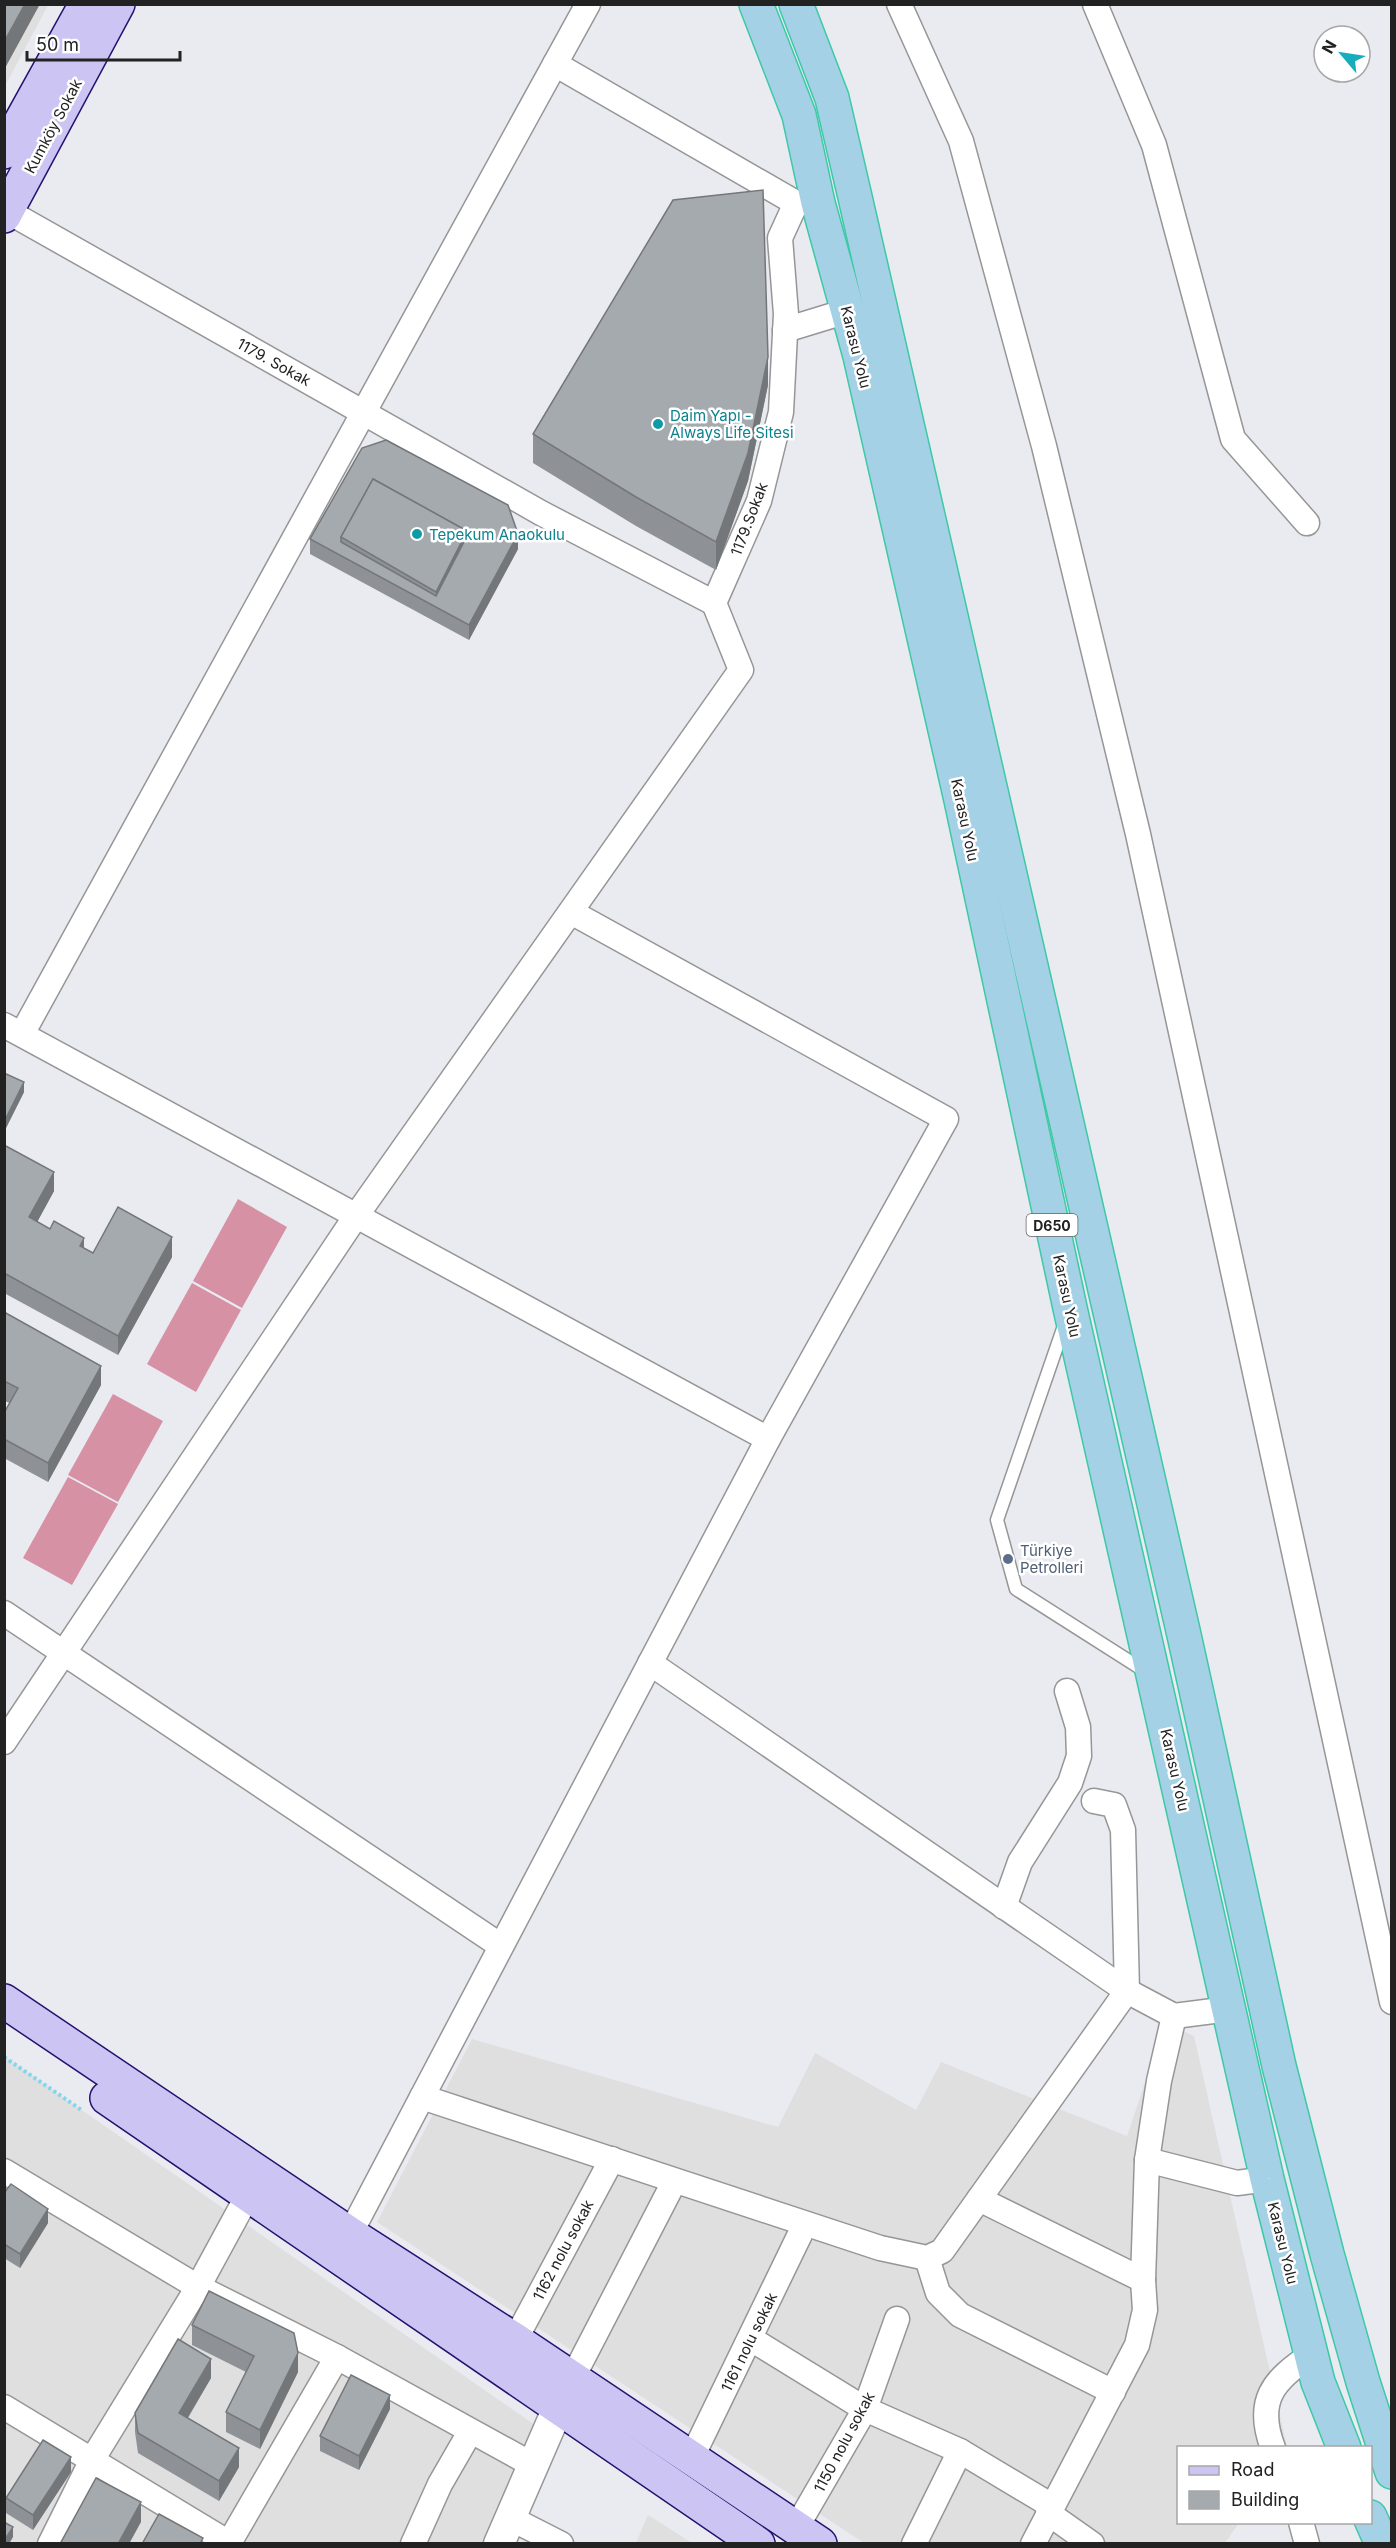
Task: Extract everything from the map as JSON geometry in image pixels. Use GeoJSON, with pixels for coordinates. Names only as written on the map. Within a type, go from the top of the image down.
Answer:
{"type":"FeatureCollection","features":[{"type":"Feature","properties":{"kind":"highway","name":"Karasu Yolu"},"geometry":{"type":"LineString","coordinates":[[756,4],[799,115],[805,192],[847,311],[961,800],[1070,1308],[1267,2179],[1318,2382],[1343,2446]]}},
{"type":"Feature","properties":{"kind":"highway"},"geometry":{"type":"LineString","coordinates":[[796,4],[832,98],[853,186],[1184,1635],[1279,2066],[1327,2254],[1363,2382],[1392,2472]]}},
{"type":"Feature","properties":{"kind":"highway"},"geometry":{"type":"LineString","coordinates":[[1372,2519],[1382,2544]]}},
{"type":"Feature","properties":{"kind":"main road","name":"Kumköy Sokak"},"geometry":{"type":"LineString","coordinates":[[4,152],[86,4]]}},
{"type":"Feature","properties":{"kind":"main road","name":"Kumköy Sokak"},"geometry":{"type":"LineString","coordinates":[[6,214],[118,4]]}},
{"type":"Feature","properties":{"kind":"main road"},"geometry":{"type":"LineString","coordinates":[[4,2001],[350,2235],[515,2340],[565,2393],[757,2543]]}},
{"type":"Feature","properties":{"kind":"main road"},"geometry":{"type":"LineString","coordinates":[[4,2027],[248,2195],[565,2393],[691,2459],[808,2536]]}},
{"type":"Feature","properties":{"kind":"street"},"geometry":{"type":"LineString","coordinates":[[588,4],[365,413],[13,1030],[768,1439]]}},
{"type":"Feature","properties":{"kind":"street"},"geometry":{"type":"LineString","coordinates":[[899,4],[961,141],[1044,446],[1138,834],[1392,2002]]}},
{"type":"Feature","properties":{"kind":"street"},"geometry":{"type":"LineString","coordinates":[[1095,4],[1154,145],[1233,439],[1307,523]]}},
{"type":"Feature","properties":{"kind":"street"},"geometry":{"type":"LineString","coordinates":[[555,64],[766,186],[805,192]]}},
{"type":"Feature","properties":{"kind":"street","name":"1179.Sokak"},"geometry":{"type":"LineString","coordinates":[[714,603],[759,501],[781,412],[786,314],[780,238],[805,192]]}},
{"type":"Feature","properties":{"kind":"street","name":"1179. Sokak"},"geometry":{"type":"LineString","coordinates":[[6,214],[541,513],[714,603]]}},
{"type":"Feature","properties":{"kind":"street"},"geometry":{"type":"LineString","coordinates":[[785,330],[847,311]]}},
{"type":"Feature","properties":{"kind":"street"},"geometry":{"type":"LineString","coordinates":[[4,1742],[356,1216],[741,670],[714,603]]}},
{"type":"Feature","properties":{"kind":"street"},"geometry":{"type":"LineString","coordinates":[[350,2235],[768,1439],[946,1119],[571,912]]}},
{"type":"Feature","properties":{"kind":"street"},"geometry":{"type":"LineString","coordinates":[[4,1612],[501,1946]]}},
{"type":"Feature","properties":{"kind":"street"},"geometry":{"type":"LineString","coordinates":[[650,1663],[1127,1991],[1174,2016],[1229,2009]]}},
{"type":"Feature","properties":{"kind":"street"},"geometry":{"type":"LineString","coordinates":[[1004,1906],[1020,1862],[1070,1783],[1079,1756],[1078,1727],[1067,1691]]}},
{"type":"Feature","properties":{"kind":"street"},"geometry":{"type":"LineString","coordinates":[[423,2097],[612,2159],[674,2182],[880,2248],[927,2258],[942,2251],[1127,1991],[1123,1830],[1114,1805],[1094,1801]]}},
{"type":"Feature","properties":{"kind":"street"},"geometry":{"type":"LineString","coordinates":[[1033,2544],[1137,2345],[1145,2310],[1143,2280],[1147,2160],[1159,2081],[1174,2016]]}},
{"type":"Feature","properties":{"kind":"street","name":"1162 nolu sokak"},"geometry":{"type":"LineString","coordinates":[[515,2340],[612,2159]]}},
{"type":"Feature","properties":{"kind":"street"},"geometry":{"type":"LineString","coordinates":[[1147,2160],[1237,2183],[1267,2179]]}},
{"type":"Feature","properties":{"kind":"street"},"geometry":{"type":"LineString","coordinates":[[4,2171],[198,2287],[337,2357],[533,2465]]}},
{"type":"Feature","properties":{"kind":"street"},"geometry":{"type":"LineString","coordinates":[[561,2544],[505,2531],[565,2393],[674,2182]]}},
{"type":"Feature","properties":{"kind":"street"},"geometry":{"type":"LineString","coordinates":[[50,2544],[92,2460],[198,2287],[248,2195]]}},
{"type":"Feature","properties":{"kind":"street"},"geometry":{"type":"LineString","coordinates":[[979,2199],[1143,2280]]}},
{"type":"Feature","properties":{"kind":"street","name":"1161 nolu sokak"},"geometry":{"type":"LineString","coordinates":[[691,2459],[805,2224]]}},
{"type":"Feature","properties":{"kind":"street"},"geometry":{"type":"LineString","coordinates":[[927,2258],[938,2293],[960,2314],[1113,2392]]}},
{"type":"Feature","properties":{"kind":"street","name":"1150 nolu sokak"},"geometry":{"type":"LineString","coordinates":[[808,2536],[865,2409],[897,2319]]}},
{"type":"Feature","properties":{"kind":"street"},"geometry":{"type":"LineString","coordinates":[[751,2339],[865,2409],[960,2451],[1050,2510],[1092,2544]]}},
{"type":"Feature","properties":{"kind":"street"},"geometry":{"type":"LineString","coordinates":[[1272,2446],[1268,2435],[1266,2407],[1274,2388],[1287,2371],[1311,2355]]}},
{"type":"Feature","properties":{"kind":"street"},"geometry":{"type":"LineString","coordinates":[[4,2407],[229,2543],[337,2357]]}},
{"type":"Feature","properties":{"kind":"street"},"geometry":{"type":"LineString","coordinates":[[413,2544],[440,2484],[470,2432]]}},
{"type":"Feature","properties":{"kind":"street"},"geometry":{"type":"LineString","coordinates":[[914,2544],[960,2451]]}},
{"type":"Feature","properties":{"kind":"street"},"geometry":{"type":"LineString","coordinates":[[1301,2524],[1307,2544]]}},
{"type":"Feature","properties":{"kind":"lane"},"geometry":{"type":"LineString","coordinates":[[1070,1308],[997,1520],[1016,1589],[1154,1677]]}},
{"type":"Feature","properties":{"kind":"shaded area"},"geometry":{"type":"Polygon","coordinates":[[[5,5],[48,5],[5,86],[5,5]]]}},
{"type":"Feature","properties":{"kind":"shaded area"},"geometry":{"type":"Polygon","coordinates":[[[238,1199],[287,1227],[242,1308],[193,1281],[238,1199]]]}},
{"type":"Feature","properties":{"kind":"shaded area"},"geometry":{"type":"Polygon","coordinates":[[[192,1283],[241,1310],[196,1392],[147,1364],[192,1283]]]}},
{"type":"Feature","properties":{"kind":"shaded area"},"geometry":{"type":"Polygon","coordinates":[[[113,1394],[163,1421],[118,1502],[68,1475],[113,1394]]]}},
{"type":"Feature","properties":{"kind":"shaded area"},"geometry":{"type":"Polygon","coordinates":[[[68,1477],[118,1504],[72,1585],[23,1558],[68,1477]]]}},
{"type":"Feature","properties":{"kind":"shaded area"},"geometry":{"type":"Polygon","coordinates":[[[1165,2023],[1194,2036],[1287,2446],[1177,2446],[1177,2524],[1238,2524],[1225,2543],[864,2543],[377,2222],[472,2039],[778,2127],[815,2053],[916,2110],[941,2062],[1127,2136],[1165,2023]]]}},
{"type":"Feature","properties":{"kind":"shaded area"},"geometry":{"type":"Polygon","coordinates":[[[4,2056],[535,2425],[482,2543],[5,2543],[4,2056]]]}},
{"type":"Feature","properties":{"kind":"shaded area"},"geometry":{"type":"Polygon","coordinates":[[[648,2515],[692,2543],[636,2543],[648,2515]]]}},
{"type":"Feature","properties":{"kind":"building"},"geometry":{"type":"Polygon","coordinates":[[[4,4],[25,4],[4,42],[4,4]]]}},
{"type":"Feature","properties":{"kind":"building","name":"Daim Yapı - Always Life Sitesi"},"geometry":{"type":"Polygon","coordinates":[[[763,190],[768,357],[748,453],[716,542],[636,497],[533,434],[673,200],[763,190]]]}},
{"type":"Feature","properties":{"kind":"building"},"geometry":{"type":"Polygon","coordinates":[[[386,440],[508,505],[518,534],[469,625],[310,539],[362,448],[386,440]],[[373,479],[341,537],[341,542],[436,596],[467,536],[467,531],[373,479]]]}},
{"type":"Feature","properties":{"kind":"building"},"geometry":{"type":"Polygon","coordinates":[[[373,479],[467,531],[436,592],[341,537],[373,479]]]}},
{"type":"Feature","properties":{"kind":"building"},"geometry":{"type":"Polygon","coordinates":[[[4,1073],[24,1082],[6,1118],[4,1118],[4,1073]]]}},
{"type":"Feature","properties":{"kind":"building"},"geometry":{"type":"Polygon","coordinates":[[[4,1145],[54,1172],[29,1217],[50,1229],[54,1221],[84,1238],[80,1246],[93,1253],[118,1207],[172,1237],[118,1336],[4,1273],[4,1145]]]}},
{"type":"Feature","properties":{"kind":"building"},"geometry":{"type":"Polygon","coordinates":[[[4,1312],[101,1366],[48,1463],[4,1439],[4,1413],[18,1388],[4,1381],[4,1312]]]}},
{"type":"Feature","properties":{"kind":"building"},"geometry":{"type":"Polygon","coordinates":[[[11,2184],[48,2209],[20,2254],[4,2244],[4,2193],[11,2184]]]}},
{"type":"Feature","properties":{"kind":"building"},"geometry":{"type":"Polygon","coordinates":[[[209,2291],[294,2333],[298,2353],[260,2430],[226,2412],[254,2356],[192,2325],[209,2291]]]}},
{"type":"Feature","properties":{"kind":"building"},"geometry":{"type":"Polygon","coordinates":[[[178,2339],[211,2359],[179,2413],[239,2448],[219,2481],[138,2433],[135,2413],[178,2339]]]}},
{"type":"Feature","properties":{"kind":"building"},"geometry":{"type":"Polygon","coordinates":[[[351,2375],[390,2395],[359,2456],[320,2436],[351,2375]]]}},
{"type":"Feature","properties":{"kind":"building"},"geometry":{"type":"Polygon","coordinates":[[[43,2440],[71,2457],[33,2515],[6,2498],[43,2440]]]}},
{"type":"Feature","properties":{"kind":"building"},"geometry":{"type":"Polygon","coordinates":[[[96,2478],[141,2502],[118,2544],[60,2544],[96,2478]]]}},
{"type":"Feature","properties":{"kind":"building"},"geometry":{"type":"Polygon","coordinates":[[[159,2514],[203,2538],[200,2544],[142,2544],[159,2514]]]}},
{"type":"Feature","properties":{"kind":"building"},"geometry":{"type":"Polygon","coordinates":[[[4,2522],[13,2527],[4,2541],[4,2522]]]}},
{"type":"Feature","properties":{"kind":"place","name":"Daim Yapı - Always Life Sitesi"},"geometry":{"type":"Point","coordinates":[658,424]}},
{"type":"Feature","properties":{"kind":"place","name":"Tepekum Anaokulu"},"geometry":{"type":"Point","coordinates":[417,534]}},
{"type":"Feature","properties":{"kind":"place","name":"Türkiye Petrolleri"},"geometry":{"type":"Point","coordinates":[1008,1559]}}]}
